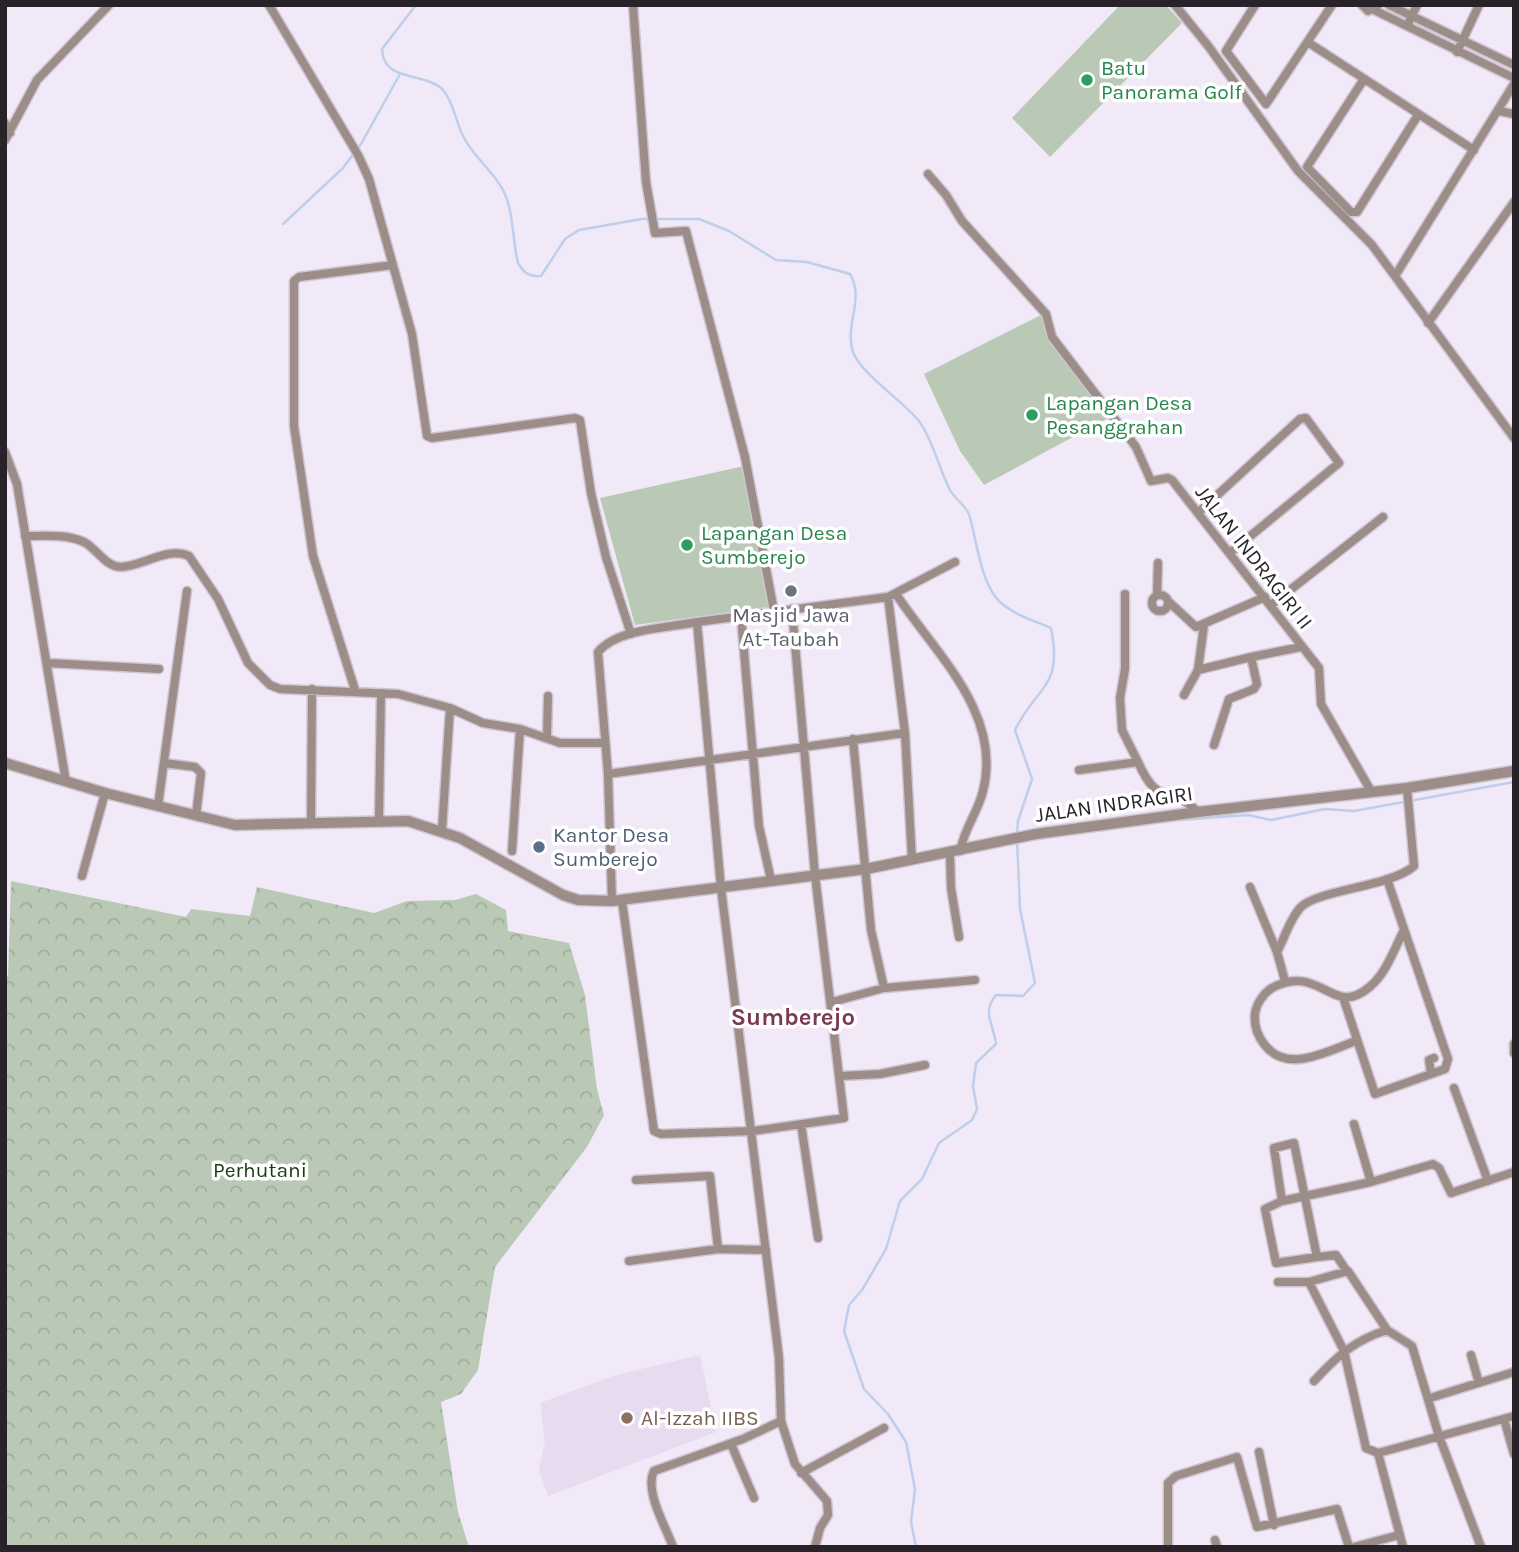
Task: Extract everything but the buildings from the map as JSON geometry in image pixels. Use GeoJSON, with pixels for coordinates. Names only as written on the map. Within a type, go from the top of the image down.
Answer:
{"type":"FeatureCollection","features":[{"type":"Feature","properties":{"kind":"street"},"geometry":{"type":"LineString","coordinates":[[8,136],[37,80],[110,5]]}},
{"type":"Feature","properties":{"kind":"street"},"geometry":{"type":"LineString","coordinates":[[269,5],[369,179],[412,334],[428,438],[575,418],[583,423],[591,493],[606,556],[631,634]]}},
{"type":"Feature","properties":{"kind":"street"},"geometry":{"type":"LineString","coordinates":[[633,5],[654,228],[657,234],[686,231],[745,457],[774,611]]}},
{"type":"Feature","properties":{"kind":"street"},"geometry":{"type":"LineString","coordinates":[[1175,5],[1209,47],[1298,171],[1371,245],[1514,438]]}},
{"type":"Feature","properties":{"kind":"street"},"geometry":{"type":"LineString","coordinates":[[1255,5],[1226,51],[1265,103],[1309,43],[1332,5]]}},
{"type":"Feature","properties":{"kind":"street"},"geometry":{"type":"LineString","coordinates":[[1362,5],[1368,11],[1376,8],[1407,27],[1514,78]]}},
{"type":"Feature","properties":{"kind":"street"},"geometry":{"type":"LineString","coordinates":[[1389,5],[1514,65]]}},
{"type":"Feature","properties":{"kind":"street"},"geometry":{"type":"LineString","coordinates":[[1407,27],[1416,5]]}},
{"type":"Feature","properties":{"kind":"street"},"geometry":{"type":"LineString","coordinates":[[1457,52],[1479,5]]}},
{"type":"Feature","properties":{"kind":"street"},"geometry":{"type":"LineString","coordinates":[[1309,43],[1474,150]]}},
{"type":"Feature","properties":{"kind":"street"},"geometry":{"type":"LineString","coordinates":[[1364,79],[1307,167],[1351,212],[1357,212],[1418,115]]}},
{"type":"Feature","properties":{"kind":"street"},"geometry":{"type":"LineString","coordinates":[[1395,276],[1499,111],[1510,101],[1514,84]]}},
{"type":"Feature","properties":{"kind":"street"},"geometry":{"type":"LineString","coordinates":[[1499,111],[1514,114]]}},
{"type":"Feature","properties":{"kind":"street"},"geometry":{"type":"LineString","coordinates":[[5,123],[8,136]]}},
{"type":"Feature","properties":{"kind":"street","name":"JALAN INDRAGIRI II"},"geometry":{"type":"LineString","coordinates":[[928,174],[946,195],[962,221],[1046,314],[1052,338],[1136,447],[1151,481],[1170,479],[1231,552],[1320,670],[1320,698],[1324,710],[1371,791]]}},
{"type":"Feature","properties":{"kind":"street"},"geometry":{"type":"LineString","coordinates":[[1428,323],[1514,202]]}},
{"type":"Feature","properties":{"kind":"street"},"geometry":{"type":"LineString","coordinates":[[355,690],[313,556],[294,426],[294,281],[299,277],[393,265]]}},
{"type":"Feature","properties":{"kind":"street"},"geometry":{"type":"LineString","coordinates":[[1199,512],[1300,419],[1306,418],[1339,463],[1231,552]]}},
{"type":"Feature","properties":{"kind":"street"},"geometry":{"type":"LineString","coordinates":[[5,452],[17,484],[66,782]]}},
{"type":"Feature","properties":{"kind":"street"},"geometry":{"type":"LineString","coordinates":[[1157,595],[1165,596],[1191,625],[1204,625],[1268,601],[1383,517]]}},
{"type":"Feature","properties":{"kind":"street"},"geometry":{"type":"LineString","coordinates":[[25,536],[71,537],[87,544],[119,567],[174,554],[189,556],[218,599],[248,663],[257,676],[279,689],[381,693],[450,708],[483,723],[547,736],[560,743],[605,743]]}},
{"type":"Feature","properties":{"kind":"street"},"geometry":{"type":"LineString","coordinates":[[792,609],[806,745],[815,875],[844,1118],[753,1131],[662,1135],[651,1126],[617,901],[598,652],[603,646],[631,634],[697,622],[892,595],[955,562]]}},
{"type":"Feature","properties":{"kind":"street"},"geometry":{"type":"LineString","coordinates":[[1158,563],[1157,595],[1152,600],[1156,610],[1166,609],[1169,602]]}},
{"type":"Feature","properties":{"kind":"street"},"geometry":{"type":"LineString","coordinates":[[158,806],[187,591]]}},
{"type":"Feature","properties":{"kind":"street"},"geometry":{"type":"LineString","coordinates":[[1125,594],[1125,668],[1120,698],[1122,730],[1152,789],[1161,794],[1183,797],[1198,811]]}},
{"type":"Feature","properties":{"kind":"street"},"geometry":{"type":"LineString","coordinates":[[892,595],[905,733],[912,860]]}},
{"type":"Feature","properties":{"kind":"street"},"geometry":{"type":"LineString","coordinates":[[892,595],[956,675],[981,723],[985,763],[984,790],[955,852],[951,888],[959,937]]}},
{"type":"Feature","properties":{"kind":"street"},"geometry":{"type":"LineString","coordinates":[[741,616],[759,826],[771,880]]}},
{"type":"Feature","properties":{"kind":"street"},"geometry":{"type":"LineString","coordinates":[[697,622],[712,761],[721,888],[779,1359],[781,1421],[801,1473],[824,1495],[829,1511],[818,1533],[815,1547]]}},
{"type":"Feature","properties":{"kind":"street"},"geometry":{"type":"LineString","coordinates":[[1184,695],[1198,670],[1204,625]]}},
{"type":"Feature","properties":{"kind":"street"},"geometry":{"type":"LineString","coordinates":[[1198,670],[1301,647]]}},
{"type":"Feature","properties":{"kind":"street"},"geometry":{"type":"LineString","coordinates":[[1214,745],[1230,699],[1256,687],[1251,657]]}},
{"type":"Feature","properties":{"kind":"street"},"geometry":{"type":"LineString","coordinates":[[48,663],[159,669]]}},
{"type":"Feature","properties":{"kind":"street"},"geometry":{"type":"LineString","coordinates":[[311,822],[312,689]]}},
{"type":"Feature","properties":{"kind":"street"},"geometry":{"type":"LineString","coordinates":[[379,820],[381,693]]}},
{"type":"Feature","properties":{"kind":"street"},"geometry":{"type":"LineString","coordinates":[[547,736],[548,696]]}},
{"type":"Feature","properties":{"kind":"street"},"geometry":{"type":"LineString","coordinates":[[442,830],[450,708]]}},
{"type":"Feature","properties":{"kind":"street"},"geometry":{"type":"LineString","coordinates":[[512,851],[520,729]]}},
{"type":"Feature","properties":{"kind":"street"},"geometry":{"type":"LineString","coordinates":[[608,774],[905,733]]}},
{"type":"Feature","properties":{"kind":"street"},"geometry":{"type":"LineString","coordinates":[[853,739],[871,930],[884,988]]}},
{"type":"Feature","properties":{"kind":"street"},"geometry":{"type":"LineString","coordinates":[[1079,770],[1138,762]]}},
{"type":"Feature","properties":{"kind":"street","name":"JALAN INDRAGIRI"},"geometry":{"type":"LineString","coordinates":[[5,763],[105,793],[195,816],[248,826],[408,821],[442,830],[508,862],[563,895],[578,900],[617,901],[866,869],[1036,834],[1198,811],[1371,791],[1407,792],[1514,771]]}},
{"type":"Feature","properties":{"kind":"street"},"geometry":{"type":"LineString","coordinates":[[164,763],[195,767],[201,773],[195,816]]}},
{"type":"Feature","properties":{"kind":"street"},"geometry":{"type":"LineString","coordinates":[[1277,952],[1304,905],[1387,879],[1414,866],[1407,792]]}},
{"type":"Feature","properties":{"kind":"street"},"geometry":{"type":"LineString","coordinates":[[82,876],[105,793]]}},
{"type":"Feature","properties":{"kind":"street"},"geometry":{"type":"LineString","coordinates":[[1343,997],[1375,1094],[1445,1069],[1448,1059],[1387,879]]}},
{"type":"Feature","properties":{"kind":"street"},"geometry":{"type":"LineString","coordinates":[[1250,887],[1277,952],[1285,981]]}},
{"type":"Feature","properties":{"kind":"street"},"geometry":{"type":"LineString","coordinates":[[1356,1041],[1296,1060],[1280,1059],[1271,1053],[1258,1036],[1255,1013],[1267,991],[1285,981],[1306,980],[1343,997],[1356,996],[1377,982],[1403,932]]}},
{"type":"Feature","properties":{"kind":"street"},"geometry":{"type":"LineString","coordinates":[[832,1002],[884,988],[975,980]]}},
{"type":"Feature","properties":{"kind":"street"},"geometry":{"type":"LineString","coordinates":[[1514,1044],[1514,1053]]}},
{"type":"Feature","properties":{"kind":"street"},"geometry":{"type":"LineString","coordinates":[[1431,1074],[1429,1060],[1434,1058]]}},
{"type":"Feature","properties":{"kind":"street"},"geometry":{"type":"LineString","coordinates":[[841,1076],[880,1074],[925,1065]]}},
{"type":"Feature","properties":{"kind":"street"},"geometry":{"type":"LineString","coordinates":[[1454,1088],[1488,1181]]}},
{"type":"Feature","properties":{"kind":"street"},"geometry":{"type":"LineString","coordinates":[[801,1124],[818,1238]]}},
{"type":"Feature","properties":{"kind":"street"},"geometry":{"type":"LineString","coordinates":[[1354,1124],[1371,1182]]}},
{"type":"Feature","properties":{"kind":"street"},"geometry":{"type":"LineString","coordinates":[[1282,1201],[1274,1147],[1292,1143],[1296,1145],[1317,1257]]}},
{"type":"Feature","properties":{"kind":"street"},"geometry":{"type":"LineString","coordinates":[[1481,1547],[1438,1436],[1430,1398],[1412,1346],[1387,1330],[1336,1255],[1274,1261],[1265,1207],[1433,1164],[1439,1168],[1451,1193],[1514,1172]]}},
{"type":"Feature","properties":{"kind":"street"},"geometry":{"type":"LineString","coordinates":[[636,1181],[710,1176],[718,1250]]}},
{"type":"Feature","properties":{"kind":"street"},"geometry":{"type":"LineString","coordinates":[[629,1261],[718,1250],[766,1250]]}},
{"type":"Feature","properties":{"kind":"street"},"geometry":{"type":"LineString","coordinates":[[1278,1282],[1309,1282],[1346,1270]]}},
{"type":"Feature","properties":{"kind":"street"},"geometry":{"type":"LineString","coordinates":[[1309,1282],[1343,1351],[1363,1440],[1370,1451],[1378,1454],[1514,1416]]}},
{"type":"Feature","properties":{"kind":"street"},"geometry":{"type":"LineString","coordinates":[[1314,1381],[1343,1351],[1368,1336],[1387,1330]]}},
{"type":"Feature","properties":{"kind":"street"},"geometry":{"type":"LineString","coordinates":[[1471,1355],[1479,1383]]}},
{"type":"Feature","properties":{"kind":"street"},"geometry":{"type":"LineString","coordinates":[[1430,1398],[1514,1372]]}},
{"type":"Feature","properties":{"kind":"street"},"geometry":{"type":"LineString","coordinates":[[1504,1419],[1514,1454]]}},
{"type":"Feature","properties":{"kind":"street"},"geometry":{"type":"LineString","coordinates":[[673,1547],[653,1490],[652,1474],[660,1468],[731,1444],[781,1421]]}},
{"type":"Feature","properties":{"kind":"street"},"geometry":{"type":"LineString","coordinates":[[801,1473],[884,1428]]}},
{"type":"Feature","properties":{"kind":"street"},"geometry":{"type":"LineString","coordinates":[[731,1444],[754,1498]]}},
{"type":"Feature","properties":{"kind":"street"},"geometry":{"type":"LineString","coordinates":[[1259,1452],[1274,1525]]}},
{"type":"Feature","properties":{"kind":"street"},"geometry":{"type":"LineString","coordinates":[[1378,1454],[1403,1547]]}},
{"type":"Feature","properties":{"kind":"street"},"geometry":{"type":"LineString","coordinates":[[1168,1547],[1168,1483],[1176,1476],[1237,1457],[1257,1527],[1337,1509],[1352,1547],[1399,1535]]}},
{"type":"Feature","properties":{"kind":"shaded area","name":"Al-Izzah IIBS"},"geometry":{"type":"Polygon","coordinates":[[[700,1355],[716,1432],[548,1496],[539,1470],[545,1442],[540,1403],[616,1375],[700,1355]]]}},
{"type":"Feature","properties":{"kind":"green space","name":"Batu Panorama Golf"},"geometry":{"type":"Polygon","coordinates":[[[1120,5],[1166,5],[1182,23],[1050,157],[1012,118],[1120,5]]]}},
{"type":"Feature","properties":{"kind":"green space"},"geometry":{"type":"Polygon","coordinates":[[[1041,315],[1051,342],[1108,418],[984,485],[960,451],[924,374],[1041,315]]]}},
{"type":"Feature","properties":{"kind":"green space","name":"Lapangan Desa Sumberejo"},"geometry":{"type":"Polygon","coordinates":[[[744,466],[768,607],[635,625],[600,498],[744,466]]]}},
{"type":"Feature","properties":{"kind":"green space","name":"Perhutani"},"geometry":{"type":"Polygon","coordinates":[[[11,881],[186,917],[191,909],[250,916],[257,887],[374,913],[407,901],[455,900],[476,894],[506,910],[508,931],[569,943],[585,995],[597,1089],[604,1115],[587,1147],[495,1267],[478,1370],[461,1394],[441,1402],[458,1512],[469,1547],[5,1547],[5,977],[8,976],[11,881]]]}},
{"type":"Feature","properties":{"kind":"waterway"},"geometry":{"type":"LineString","coordinates":[[416,5],[382,49],[384,60],[397,72],[426,80],[443,90],[452,105],[466,142],[493,175],[507,198],[518,263],[527,274],[541,276],[565,239],[579,230],[642,219],[699,219],[729,231],[776,260],[807,262],[850,274],[856,293],[851,342],[857,360],[912,413],[924,429],[950,490],[969,514],[980,561],[994,595],[1012,611],[1051,628],[1054,648],[1051,675],[1015,730],[1032,779],[1018,821],[1017,834]]}},
{"type":"Feature","properties":{"kind":"waterway"},"geometry":{"type":"LineString","coordinates":[[283,224],[343,168],[361,144],[400,74]]}},
{"type":"Feature","properties":{"kind":"waterway"},"geometry":{"type":"LineString","coordinates":[[1179,820],[1248,815],[1271,820],[1325,809],[1354,811],[1514,782]]}},
{"type":"Feature","properties":{"kind":"waterway"},"geometry":{"type":"LineString","coordinates":[[916,1547],[911,1522],[915,1489],[906,1442],[888,1414],[864,1389],[844,1331],[849,1305],[862,1290],[886,1249],[900,1201],[922,1179],[939,1143],[972,1120],[977,1109],[973,1086],[976,1063],[996,1044],[989,1013],[992,1001],[996,995],[1023,996],[1035,983],[1020,909],[1017,840]]}},
{"type":"Feature","properties":{"kind":"place","name":"Batu Panorama Golf"},"geometry":{"type":"Point","coordinates":[1087,80]}},
{"type":"Feature","properties":{"kind":"place","name":"Lapangan Desa Pesanggrahan"},"geometry":{"type":"Point","coordinates":[1032,415]}},
{"type":"Feature","properties":{"kind":"place","name":"Lapangan Desa Sumberejo"},"geometry":{"type":"Point","coordinates":[687,545]}},
{"type":"Feature","properties":{"kind":"place","name":"Masjid Jawa At-Taubah"},"geometry":{"type":"Point","coordinates":[791,591]}},
{"type":"Feature","properties":{"kind":"place","name":"Kantor Desa Sumberejo"},"geometry":{"type":"Point","coordinates":[539,847]}},
{"type":"Feature","properties":{"kind":"place","name":"Al-Izzah IIBS"},"geometry":{"type":"Point","coordinates":[627,1418]}},
{"type":"Feature","properties":{"kind":"district","name":"Sumberejo"},"geometry":{"type":"Point","coordinates":[793,1017]}}]}
